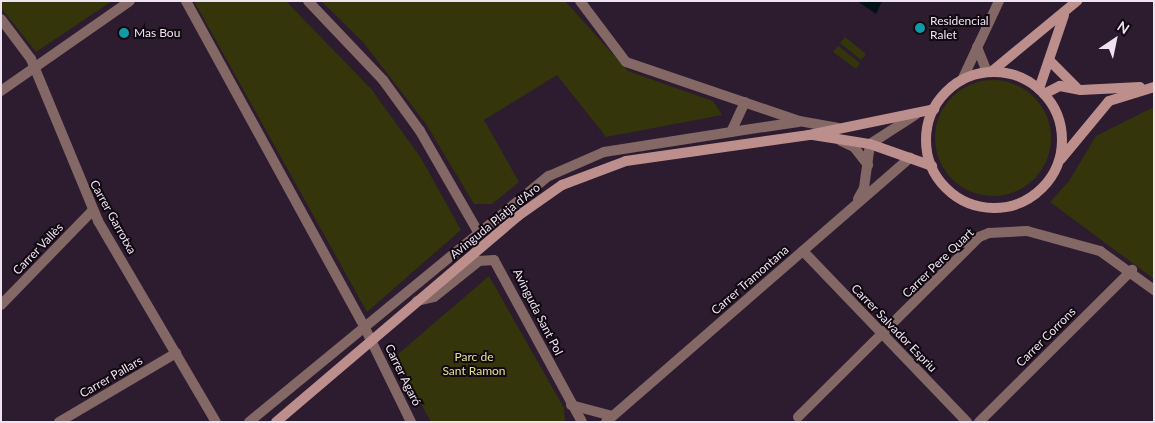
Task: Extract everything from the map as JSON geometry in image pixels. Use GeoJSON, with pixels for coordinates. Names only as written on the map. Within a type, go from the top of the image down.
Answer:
{"type":"FeatureCollection","features":[{"type":"Feature","properties":{"kind":"main road"},"geometry":{"type":"LineString","coordinates":[[809,135],[837,128],[915,115],[934,108],[962,80],[989,72],[1066,12],[1077,1]]}},
{"type":"Feature","properties":{"kind":"main road"},"geometry":{"type":"LineString","coordinates":[[1042,92],[1054,35],[1066,12]]}},
{"type":"Feature","properties":{"kind":"main road"},"geometry":{"type":"LineString","coordinates":[[1050,61],[1081,90]]}},
{"type":"Feature","properties":{"kind":"main road"},"geometry":{"type":"LineString","coordinates":[[989,72],[1019,77],[1042,92],[1061,132],[1057,164]]}},
{"type":"Feature","properties":{"kind":"main road"},"geometry":{"type":"LineString","coordinates":[[1042,92],[1060,86],[1081,90],[1154,86]]}},
{"type":"Feature","properties":{"kind":"main road"},"geometry":{"type":"LineString","coordinates":[[934,108],[927,135],[932,166],[955,194],[996,207],[1036,193],[1057,164],[1109,101],[1154,86]]}},
{"type":"Feature","properties":{"kind":"main road"},"geometry":{"type":"LineString","coordinates":[[809,135],[870,144],[932,166]]}},
{"type":"Feature","properties":{"kind":"main road","name":"Avinguda Platja d'Aro"},"geometry":{"type":"LineString","coordinates":[[276,422],[416,302],[543,197],[592,172],[626,161],[809,135]]}},
{"type":"Feature","properties":{"kind":"street"},"geometry":{"type":"LineString","coordinates":[[1,90],[35,70],[130,1]]}},
{"type":"Feature","properties":{"kind":"street","name":"Carrer Agaró"},"geometry":{"type":"LineString","coordinates":[[186,1],[364,326],[411,422]]}},
{"type":"Feature","properties":{"kind":"street"},"geometry":{"type":"LineString","coordinates":[[308,1],[388,87],[420,131],[478,232]]}},
{"type":"Feature","properties":{"kind":"street"},"geometry":{"type":"LineString","coordinates":[[580,1],[626,62],[799,121],[837,128]]}},
{"type":"Feature","properties":{"kind":"street"},"geometry":{"type":"LineString","coordinates":[[962,80],[977,44],[999,1]]}},
{"type":"Feature","properties":{"kind":"street","name":"Carrer Garrotxa"},"geometry":{"type":"LineString","coordinates":[[1,19],[35,70],[93,210],[216,422]]}},
{"type":"Feature","properties":{"kind":"street"},"geometry":{"type":"LineString","coordinates":[[977,44],[978,58],[989,72]]}},
{"type":"Feature","properties":{"kind":"street"},"geometry":{"type":"LineString","coordinates":[[731,132],[745,102]]}},
{"type":"Feature","properties":{"kind":"street"},"geometry":{"type":"LineString","coordinates":[[855,205],[864,188],[870,144],[915,115]]}},
{"type":"Feature","properties":{"kind":"street"},"geometry":{"type":"LineString","coordinates":[[249,422],[478,232],[576,160],[641,145],[799,121]]}},
{"type":"Feature","properties":{"kind":"street"},"geometry":{"type":"LineString","coordinates":[[838,139],[854,147],[868,165]]}},
{"type":"Feature","properties":{"kind":"street","name":"Carrer Tramontana"},"geometry":{"type":"LineString","coordinates":[[609,419],[910,158]]}},
{"type":"Feature","properties":{"kind":"street","name":"Carrer Vallès"},"geometry":{"type":"LineString","coordinates":[[1,305],[93,210]]}},
{"type":"Feature","properties":{"kind":"street","name":"Carrer Pere Quart"},"geometry":{"type":"LineString","coordinates":[[798,417],[883,335],[979,237],[990,233],[1027,231],[1100,251],[1132,270],[1154,290]]}},
{"type":"Feature","properties":{"kind":"street","name":"Carrer Salvador Espriu"},"geometry":{"type":"LineString","coordinates":[[803,251],[967,422]]}},
{"type":"Feature","properties":{"kind":"street","name":"Avinguda Sant Pol"},"geometry":{"type":"LineString","coordinates":[[416,302],[434,297],[479,261],[494,260],[582,422]]}},
{"type":"Feature","properties":{"kind":"street","name":"Carrer Corrons"},"geometry":{"type":"LineString","coordinates":[[978,422],[1132,270]]}},
{"type":"Feature","properties":{"kind":"street","name":"Carrer Pallars"},"geometry":{"type":"LineString","coordinates":[[59,422],[176,353]]}},
{"type":"Feature","properties":{"kind":"street"},"geometry":{"type":"LineString","coordinates":[[572,405],[609,419]]}},
{"type":"Feature","properties":{"kind":"green space"},"geometry":{"type":"Polygon","coordinates":[[[1,1],[112,1],[36,52],[1,8],[1,1]]]}},
{"type":"Feature","properties":{"kind":"green space"},"geometry":{"type":"Polygon","coordinates":[[[194,1],[286,1],[372,90],[421,158],[461,230],[367,312],[194,1]]]}},
{"type":"Feature","properties":{"kind":"green space"},"geometry":{"type":"Polygon","coordinates":[[[321,1],[565,1],[628,71],[713,101],[722,115],[606,137],[557,75],[484,120],[519,182],[492,204],[474,204],[426,124],[363,42],[321,1]]]}},
{"type":"Feature","properties":{"kind":"green space"},"geometry":{"type":"Polygon","coordinates":[[[845,37],[866,54],[861,60],[840,43],[845,37]]]}},
{"type":"Feature","properties":{"kind":"green space"},"geometry":{"type":"Polygon","coordinates":[[[838,46],[860,63],[856,69],[833,52],[838,46]]]}},
{"type":"Feature","properties":{"kind":"green space"},"geometry":{"type":"Polygon","coordinates":[[[993,80],[1015,84],[1034,97],[1047,116],[1051,138],[1047,160],[1034,179],[1015,192],[993,196],[971,192],[952,179],[939,160],[935,138],[939,116],[952,97],[971,84],[993,80]]]}},
{"type":"Feature","properties":{"kind":"green space"},"geometry":{"type":"Polygon","coordinates":[[[1154,107],[1154,279],[1050,202],[1069,181],[1096,136],[1154,107]]]}},
{"type":"Feature","properties":{"kind":"green space","name":"Parc de Sant Ramon"},"geometry":{"type":"Polygon","coordinates":[[[489,276],[564,408],[565,422],[431,422],[400,366],[398,354],[489,276]]]}},
{"type":"Feature","properties":{"kind":"shaded area"},"geometry":{"type":"Polygon","coordinates":[[[857,1],[882,1],[876,14],[857,1]]]}},
{"type":"Feature","properties":{"kind":"place","name":"Residencial Ralet"},"geometry":{"type":"Point","coordinates":[920,28]}},
{"type":"Feature","properties":{"kind":"place","name":"Mas Bou"},"geometry":{"type":"Point","coordinates":[124,33]}}]}
